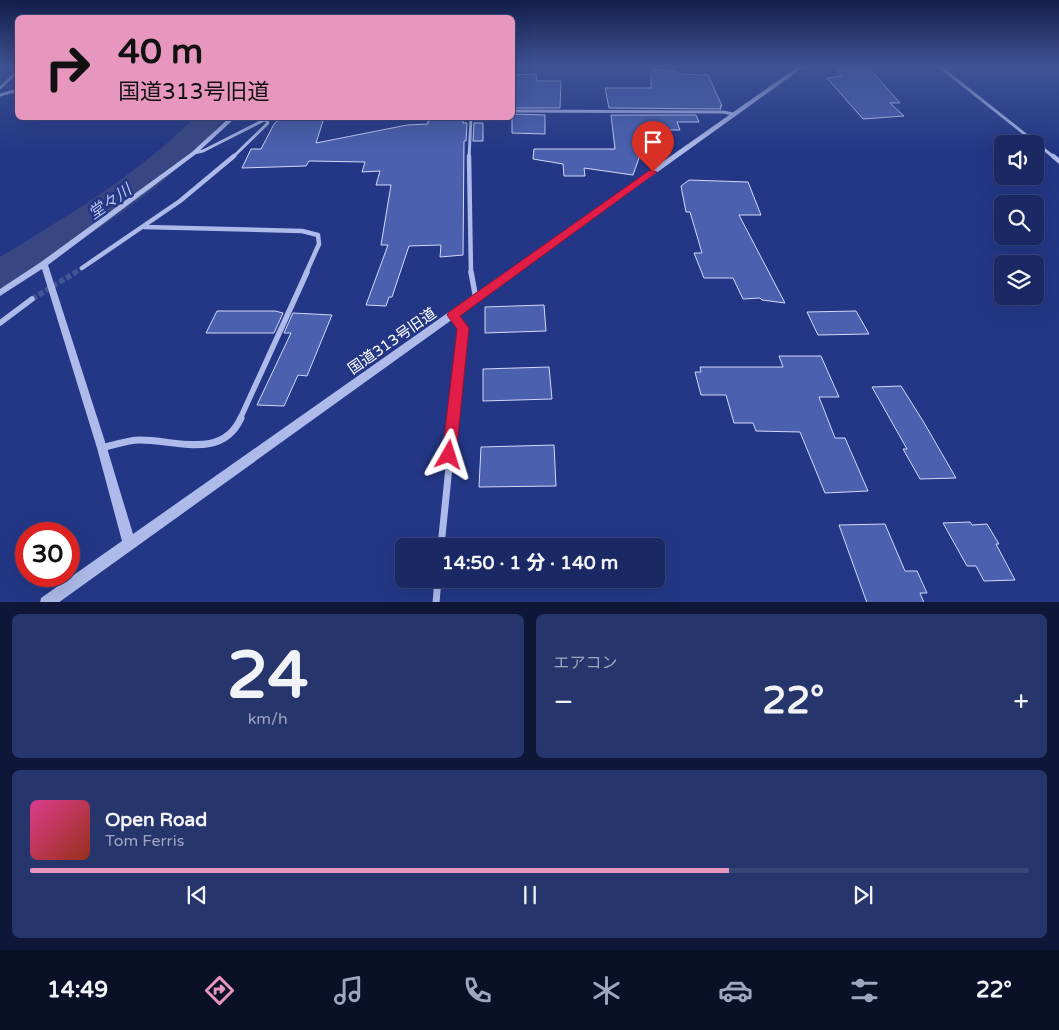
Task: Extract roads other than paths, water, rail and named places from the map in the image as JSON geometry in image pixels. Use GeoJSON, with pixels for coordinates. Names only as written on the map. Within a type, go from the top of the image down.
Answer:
{"type":"FeatureCollection","features":[{"type":"Feature","properties":{"kind":"street","name":"国道313号旧道"},"geometry":{"type":"LineString","coordinates":[[46,602],[453,315],[762,94]]}},
{"type":"Feature","properties":{"kind":"street"},"geometry":{"type":"LineString","coordinates":[[974,94],[1059,161]]}},
{"type":"Feature","properties":{"kind":"street"},"geometry":{"type":"LineString","coordinates":[[515,112],[723,112],[733,114]]}},
{"type":"Feature","properties":{"kind":"street"},"geometry":{"type":"LineString","coordinates":[[0,293],[44,264],[194,153],[230,120]]}},
{"type":"Feature","properties":{"kind":"street"},"geometry":{"type":"LineString","coordinates":[[194,153],[203,151],[262,120]]}},
{"type":"Feature","properties":{"kind":"street"},"geometry":{"type":"LineString","coordinates":[[82,268],[144,227],[244,149],[268,123],[267,120]]}},
{"type":"Feature","properties":{"kind":"street"},"geometry":{"type":"LineString","coordinates":[[472,120],[469,143],[471,276],[476,298]]}},
{"type":"Feature","properties":{"kind":"street"},"geometry":{"type":"LineString","coordinates":[[102,448],[138,440],[209,446],[222,442],[235,431],[319,244],[318,235],[302,231],[144,227]]}},
{"type":"Feature","properties":{"kind":"street"},"geometry":{"type":"LineString","coordinates":[[44,264],[102,448],[129,543]]}},
{"type":"Feature","properties":{"kind":"street"},"geometry":{"type":"LineString","coordinates":[[0,323],[32,299]]}},
{"type":"Feature","properties":{"kind":"street"},"geometry":{"type":"LineString","coordinates":[[442,538],[463,328],[453,315]]}},
{"type":"Feature","properties":{"kind":"street"},"geometry":{"type":"LineString","coordinates":[[436,602],[437,588]]}},
{"type":"Feature","properties":{"kind":"waterway","name":"堂々川"},"geometry":{"type":"LineString","coordinates":[[0,275],[83,222],[137,184],[163,163],[208,120]]}},
{"type":"Feature","properties":{"kind":"tunnel"},"geometry":{"type":"LineString","coordinates":[[74,273],[82,268]]}},
{"type":"Feature","properties":{"kind":"tunnel"},"geometry":{"type":"LineString","coordinates":[[32,299],[76,272]]}}]}
